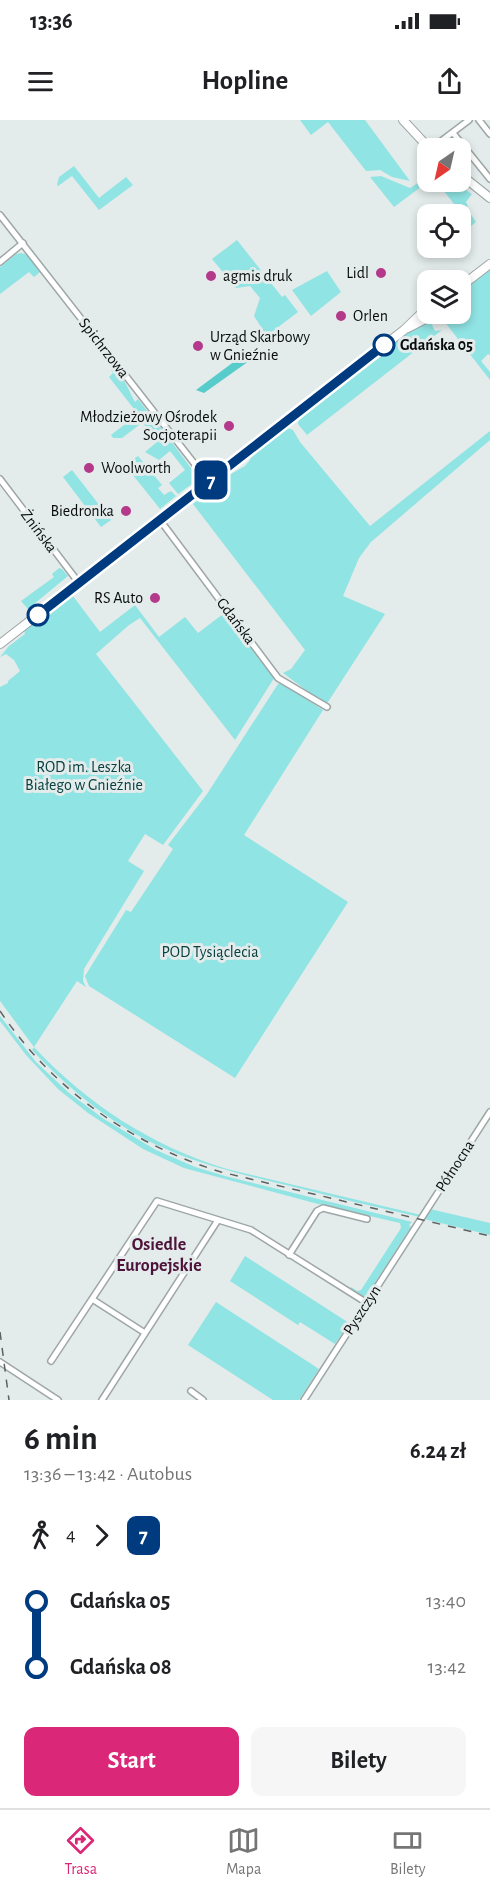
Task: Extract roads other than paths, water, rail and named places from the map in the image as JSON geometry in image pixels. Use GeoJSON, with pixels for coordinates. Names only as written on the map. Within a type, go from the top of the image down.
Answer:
{"type":"FeatureCollection","features":[{"type":"Feature","properties":{"kind":"street"},"geometry":{"type":"LineString","coordinates":[[403,120],[420,138]]}},
{"type":"Feature","properties":{"kind":"street"},"geometry":{"type":"LineString","coordinates":[[445,138],[469,120]]}},
{"type":"Feature","properties":{"kind":"street"},"geometry":{"type":"LineString","coordinates":[[479,120],[490,134]]}},
{"type":"Feature","properties":{"kind":"street"},"geometry":{"type":"LineString","coordinates":[[453,133],[490,179]]}},
{"type":"Feature","properties":{"kind":"street"},"geometry":{"type":"LineString","coordinates":[[471,183],[490,198]]}},
{"type":"Feature","properties":{"kind":"street","name":"Spichrzowa"},"geometry":{"type":"LineString","coordinates":[[0,214],[208,481]]}},
{"type":"Feature","properties":{"kind":"street"},"geometry":{"type":"LineString","coordinates":[[0,262],[23,243]]}},
{"type":"Feature","properties":{"kind":"street"},"geometry":{"type":"LineString","coordinates":[[471,279],[490,264]]}},
{"type":"Feature","properties":{"kind":"street"},"geometry":{"type":"LineString","coordinates":[[0,644],[417,321]]}},
{"type":"Feature","properties":{"kind":"street","name":"Żnińska"},"geometry":{"type":"LineString","coordinates":[[0,479],[79,583]]}},
{"type":"Feature","properties":{"kind":"street","name":"Gdańska"},"geometry":{"type":"LineString","coordinates":[[160,520],[278,678],[327,707]]}},
{"type":"Feature","properties":{"kind":"street","name":"Północna"},"geometry":{"type":"LineString","coordinates":[[420,1220],[490,1112]]}},
{"type":"Feature","properties":{"kind":"street"},"geometry":{"type":"LineString","coordinates":[[51,1361],[156,1201],[251,1230],[367,1304]]}},
{"type":"Feature","properties":{"kind":"street"},"geometry":{"type":"LineString","coordinates":[[290,1255],[317,1210],[323,1208],[367,1219]]}},
{"type":"Feature","properties":{"kind":"street"},"geometry":{"type":"LineString","coordinates":[[102,1400],[218,1220]]}},
{"type":"Feature","properties":{"kind":"street","name":"Pyszczyn"},"geometry":{"type":"LineString","coordinates":[[304,1400],[420,1220]]}},
{"type":"Feature","properties":{"kind":"street"},"geometry":{"type":"LineString","coordinates":[[92,1299],[145,1333]]}},
{"type":"Feature","properties":{"kind":"street"},"geometry":{"type":"LineString","coordinates":[[0,1362],[58,1400]]}},
{"type":"Feature","properties":{"kind":"street"},"geometry":{"type":"LineString","coordinates":[[191,1391],[202,1400]]}},
{"type":"Feature","properties":{"kind":"railway"},"geometry":{"type":"LineString","coordinates":[[0,1011],[44,1066],[69,1089],[125,1130],[156,1146],[221,1172],[490,1236]]}},
{"type":"Feature","properties":{"kind":"railway"},"geometry":{"type":"LineString","coordinates":[[0,1332],[9,1400]]}},
{"type":"Feature","properties":{"kind":"place","name":"Lidl"},"geometry":{"type":"Point","coordinates":[381,273]}},
{"type":"Feature","properties":{"kind":"place","name":"agmis druk"},"geometry":{"type":"Point","coordinates":[211,276]}},
{"type":"Feature","properties":{"kind":"place","name":"Orlen"},"geometry":{"type":"Point","coordinates":[341,316]}},
{"type":"Feature","properties":{"kind":"place","name":"Gdańska 05"},"geometry":{"type":"Point","coordinates":[384,345]}},
{"type":"Feature","properties":{"kind":"place","name":"Urząd Skarbowy w Gnieźnie"},"geometry":{"type":"Point","coordinates":[198,346]}},
{"type":"Feature","properties":{"kind":"place","name":"Młodzieżowy Ośrodek Socjoterapii"},"geometry":{"type":"Point","coordinates":[229,426]}},
{"type":"Feature","properties":{"kind":"place","name":"Woolworth"},"geometry":{"type":"Point","coordinates":[89,468]}},
{"type":"Feature","properties":{"kind":"place","name":"Biedronka"},"geometry":{"type":"Point","coordinates":[126,511]}},
{"type":"Feature","properties":{"kind":"place","name":"RS Auto"},"geometry":{"type":"Point","coordinates":[155,598]}},
{"type":"Feature","properties":{"kind":"district","name":"Osiedle Europejskie"},"geometry":{"type":"Point","coordinates":[159,1255]}},
{"type":"Feature","properties":{"kind":"park label","name":"ROD im. Leszka Białego w Gnieźnie"},"geometry":{"type":"Point","coordinates":[84,776]}},
{"type":"Feature","properties":{"kind":"park label","name":"POD Tysiąclecia"},"geometry":{"type":"Point","coordinates":[210,952]}}]}
